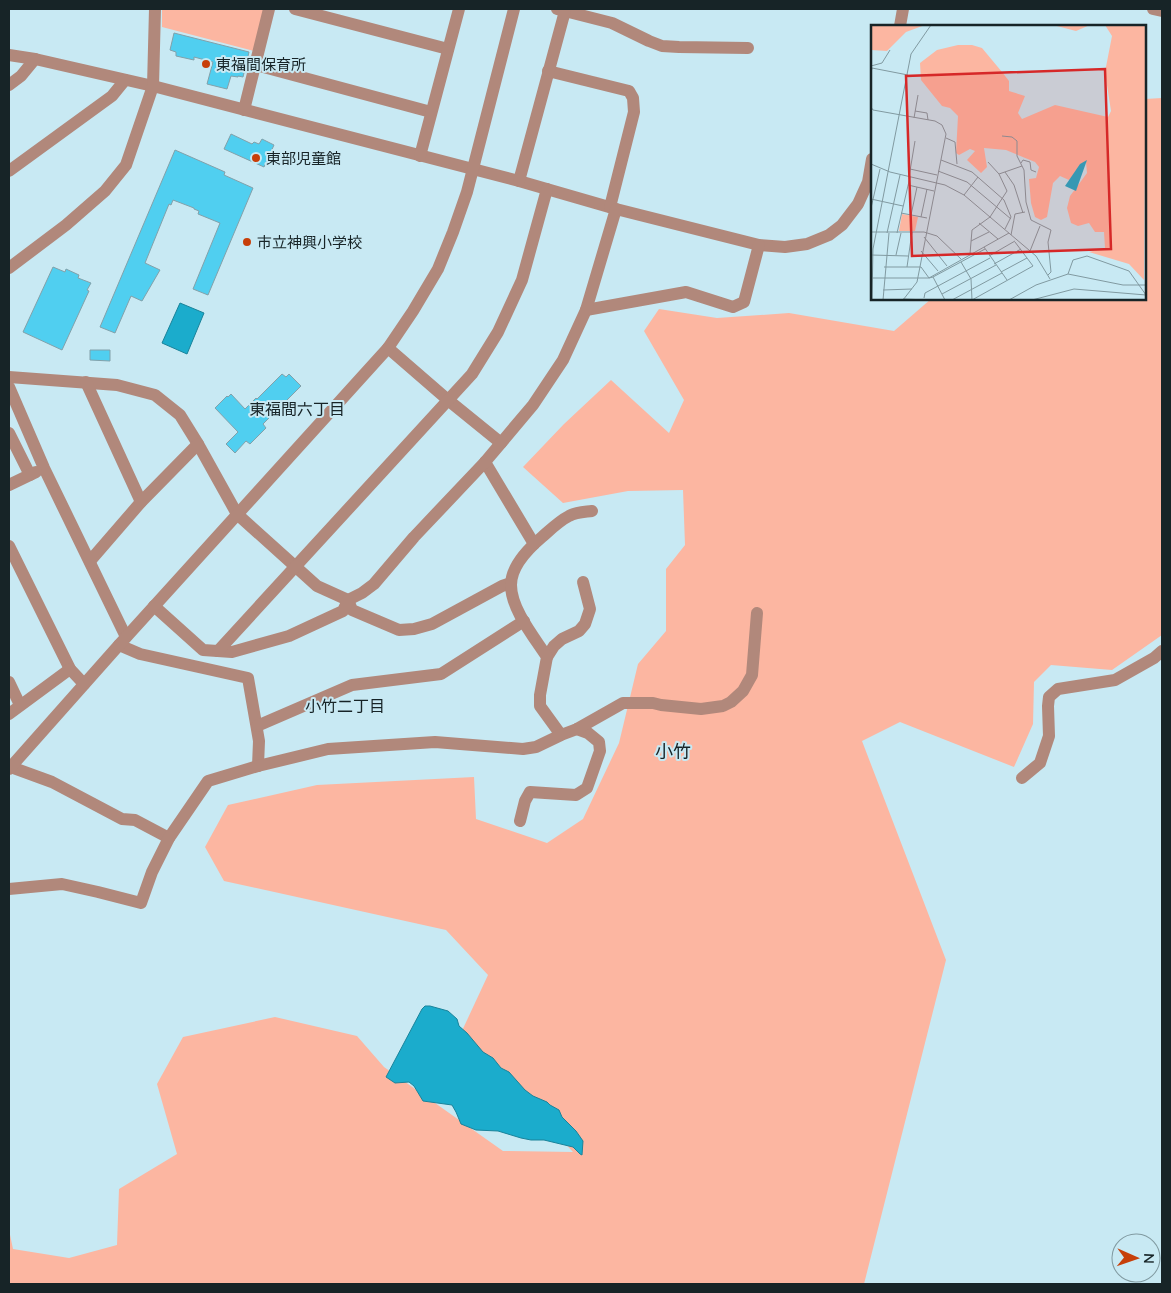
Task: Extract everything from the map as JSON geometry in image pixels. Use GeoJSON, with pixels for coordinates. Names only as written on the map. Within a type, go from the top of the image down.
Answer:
{"type":"FeatureCollection","features":[{"type":"Feature","properties":{"kind":"street"},"geometry":{"type":"LineString","coordinates":[[9,268],[66,225],[105,191],[126,165],[153,86],[155,9]]}},
{"type":"Feature","properties":{"kind":"street"},"geometry":{"type":"LineString","coordinates":[[244,110],[270,9]]}},
{"type":"Feature","properties":{"kind":"street"},"geometry":{"type":"LineString","coordinates":[[296,9],[448,49]]}},
{"type":"Feature","properties":{"kind":"street"},"geometry":{"type":"LineString","coordinates":[[420,156],[458,9]]}},
{"type":"Feature","properties":{"kind":"street"},"geometry":{"type":"LineString","coordinates":[[169,838],[135,820],[122,819],[52,782],[10,768],[122,641],[388,348],[413,311],[438,269],[467,192],[514,9]]}},
{"type":"Feature","properties":{"kind":"street"},"geometry":{"type":"LineString","coordinates":[[900,25],[903,9]]}},
{"type":"Feature","properties":{"kind":"street"},"geometry":{"type":"LineString","coordinates":[[1153,9],[1162,11]]}},
{"type":"Feature","properties":{"kind":"street"},"geometry":{"type":"LineString","coordinates":[[519,181],[548,71],[561,10],[612,23],[662,46],[748,48]]}},
{"type":"Feature","properties":{"kind":"street"},"geometry":{"type":"LineString","coordinates":[[9,55],[35,59],[153,86],[759,245],[785,248],[808,244],[829,235],[842,225],[858,204],[868,182],[871,165]]}},
{"type":"Feature","properties":{"kind":"street"},"geometry":{"type":"LineString","coordinates":[[9,85],[22,76],[35,59]]}},
{"type":"Feature","properties":{"kind":"street"},"geometry":{"type":"LineString","coordinates":[[256,65],[431,112]]}},
{"type":"Feature","properties":{"kind":"street"},"geometry":{"type":"LineString","coordinates":[[154,606],[203,650],[232,652],[289,636],[343,611],[348,600],[374,584],[414,537],[485,462],[533,405],[563,360],[586,310],[613,208],[634,112],[633,98],[629,91],[548,71]]}},
{"type":"Feature","properties":{"kind":"street"},"geometry":{"type":"LineString","coordinates":[[9,171],[112,96],[125,80]]}},
{"type":"Feature","properties":{"kind":"street"},"geometry":{"type":"LineString","coordinates":[[218,651],[472,374],[498,332],[522,280],[547,190]]}},
{"type":"Feature","properties":{"kind":"street"},"geometry":{"type":"LineString","coordinates":[[586,310],[686,292],[733,307],[744,302],[759,245]]}},
{"type":"Feature","properties":{"kind":"street"},"geometry":{"type":"LineString","coordinates":[[388,348],[501,443]]}},
{"type":"Feature","properties":{"kind":"street"},"geometry":{"type":"LineString","coordinates":[[9,377],[117,385],[155,395],[180,414],[237,514],[317,586],[348,600],[352,610],[399,630],[414,630],[432,624],[511,583]]}},
{"type":"Feature","properties":{"kind":"street"},"geometry":{"type":"LineString","coordinates":[[86,382],[141,502]]}},
{"type":"Feature","properties":{"kind":"street"},"geometry":{"type":"LineString","coordinates":[[9,387],[44,468],[90,561],[122,641],[140,654],[248,678],[259,741],[258,766]]}},
{"type":"Feature","properties":{"kind":"street"},"geometry":{"type":"LineString","coordinates":[[9,433],[30,475]]}},
{"type":"Feature","properties":{"kind":"street"},"geometry":{"type":"LineString","coordinates":[[90,561],[141,502],[198,444]]}},
{"type":"Feature","properties":{"kind":"street"},"geometry":{"type":"LineString","coordinates":[[485,462],[534,544]]}},
{"type":"Feature","properties":{"kind":"street"},"geometry":{"type":"LineString","coordinates":[[9,485],[44,468]]}},
{"type":"Feature","properties":{"kind":"street"},"geometry":{"type":"LineString","coordinates":[[547,657],[524,621],[513,597],[511,583],[513,574],[523,556],[534,544],[570,515],[592,511]]}},
{"type":"Feature","properties":{"kind":"street"},"geometry":{"type":"LineString","coordinates":[[9,546],[70,669],[84,684]]}},
{"type":"Feature","properties":{"kind":"street"},"geometry":{"type":"LineString","coordinates":[[560,735],[540,706],[540,695],[547,657],[554,646],[562,639],[579,631],[585,624],[590,609],[583,582]]}},
{"type":"Feature","properties":{"kind":"street"},"geometry":{"type":"LineString","coordinates":[[9,889],[62,884],[141,903],[152,872],[169,838],[208,781],[258,766],[328,749],[426,742],[523,749],[536,747],[577,729],[624,703],[653,703],[701,709],[722,706],[731,702],[743,691],[752,675],[757,613]]}},
{"type":"Feature","properties":{"kind":"street"},"geometry":{"type":"LineString","coordinates":[[257,726],[352,685],[441,674],[524,621]]}},
{"type":"Feature","properties":{"kind":"street"},"geometry":{"type":"LineString","coordinates":[[1022,778],[1040,763],[1049,736],[1048,706],[1050,697],[1058,689],[1115,680],[1154,658],[1162,651]]}},
{"type":"Feature","properties":{"kind":"street"},"geometry":{"type":"LineString","coordinates":[[9,714],[70,669]]}},
{"type":"Feature","properties":{"kind":"street"},"geometry":{"type":"LineString","coordinates":[[9,682],[20,705]]}},
{"type":"Feature","properties":{"kind":"street"},"geometry":{"type":"LineString","coordinates":[[520,821],[525,801],[530,792],[576,795],[586,788],[600,751],[599,742],[588,733],[577,729]]}},
{"type":"Feature","properties":{"kind":"shaded area"},"geometry":{"type":"Polygon","coordinates":[[[162,9],[265,9],[254,51],[162,27],[162,9]]]}},
{"type":"Feature","properties":{"kind":"shaded area"},"geometry":{"type":"Polygon","coordinates":[[[1162,98],[1162,635],[1112,670],[1051,665],[1034,682],[1033,724],[1014,767],[900,722],[862,741],[946,960],[864,1284],[9,1284],[9,1230],[13,1249],[69,1258],[117,1245],[119,1189],[177,1154],[157,1084],[183,1037],[275,1017],[357,1036],[384,1067],[503,1151],[573,1152],[461,1033],[488,975],[446,930],[224,881],[205,847],[228,805],[317,785],[474,777],[476,819],[547,843],[583,819],[619,743],[638,664],[666,631],[666,569],[685,545],[683,490],[628,491],[563,503],[523,467],[564,424],[611,380],[669,433],[684,400],[644,331],[659,309],[717,318],[789,313],[894,331],[930,300],[1146,300],[1146,99],[1162,98]]]}},
{"type":"Feature","properties":{"kind":"water"},"geometry":{"type":"Polygon","coordinates":[[[180,303],[204,313],[187,354],[162,343],[180,303]]]}},
{"type":"Feature","properties":{"kind":"water"},"geometry":{"type":"Polygon","coordinates":[[[425,1006],[448,1011],[457,1019],[459,1026],[483,1052],[493,1058],[501,1068],[509,1072],[525,1090],[559,1110],[562,1117],[583,1141],[582,1155],[573,1147],[544,1140],[531,1140],[498,1131],[476,1130],[461,1124],[452,1105],[423,1101],[414,1086],[409,1082],[395,1083],[386,1077],[425,1006]]]}},
{"type":"Feature","properties":{"kind":"building"},"geometry":{"type":"Polygon","coordinates":[[[174,33],[249,52],[243,77],[231,76],[227,89],[207,84],[213,62],[194,57],[194,60],[176,56],[176,52],[170,50],[174,33]]]}},
{"type":"Feature","properties":{"kind":"building","name":"東部児童館"},"geometry":{"type":"Polygon","coordinates":[[[231,134],[252,144],[254,142],[259,144],[262,139],[274,145],[264,167],[224,149],[231,134]]]}},
{"type":"Feature","properties":{"kind":"building"},"geometry":{"type":"Polygon","coordinates":[[[175,150],[225,172],[224,175],[253,188],[208,295],[193,289],[220,223],[198,214],[199,211],[194,208],[173,200],[171,205],[169,204],[145,263],[160,270],[142,301],[131,296],[115,333],[100,327],[175,150]]]}},
{"type":"Feature","properties":{"kind":"building"},"geometry":{"type":"Polygon","coordinates":[[[53,267],[65,272],[66,269],[79,275],[78,278],[91,283],[62,350],[23,332],[53,267]]]}},
{"type":"Feature","properties":{"kind":"building"},"geometry":{"type":"Polygon","coordinates":[[[90,350],[110,350],[110,361],[90,360],[90,350]]]}},
{"type":"Feature","properties":{"kind":"building"},"geometry":{"type":"Polygon","coordinates":[[[282,374],[286,377],[289,374],[301,386],[263,424],[266,428],[250,444],[246,441],[235,453],[226,444],[238,432],[215,408],[231,394],[245,409],[282,374]]]}},
{"type":"Feature","properties":{"kind":"place","name":"東福間保育所"},"geometry":{"type":"Point","coordinates":[206,64]}},
{"type":"Feature","properties":{"kind":"place","name":"東部児童館"},"geometry":{"type":"Point","coordinates":[256,158]}},
{"type":"Feature","properties":{"kind":"place","name":"市立神興小学校"},"geometry":{"type":"Point","coordinates":[247,242]}},
{"type":"Feature","properties":{"kind":"district","name":"東福間六丁目"},"geometry":{"type":"Point","coordinates":[297,409]}},
{"type":"Feature","properties":{"kind":"district","name":"小竹二丁目"},"geometry":{"type":"Point","coordinates":[345,706]}},
{"type":"Feature","properties":{"kind":"district","name":"小竹"},"geometry":{"type":"Point","coordinates":[673,751]}}]}
